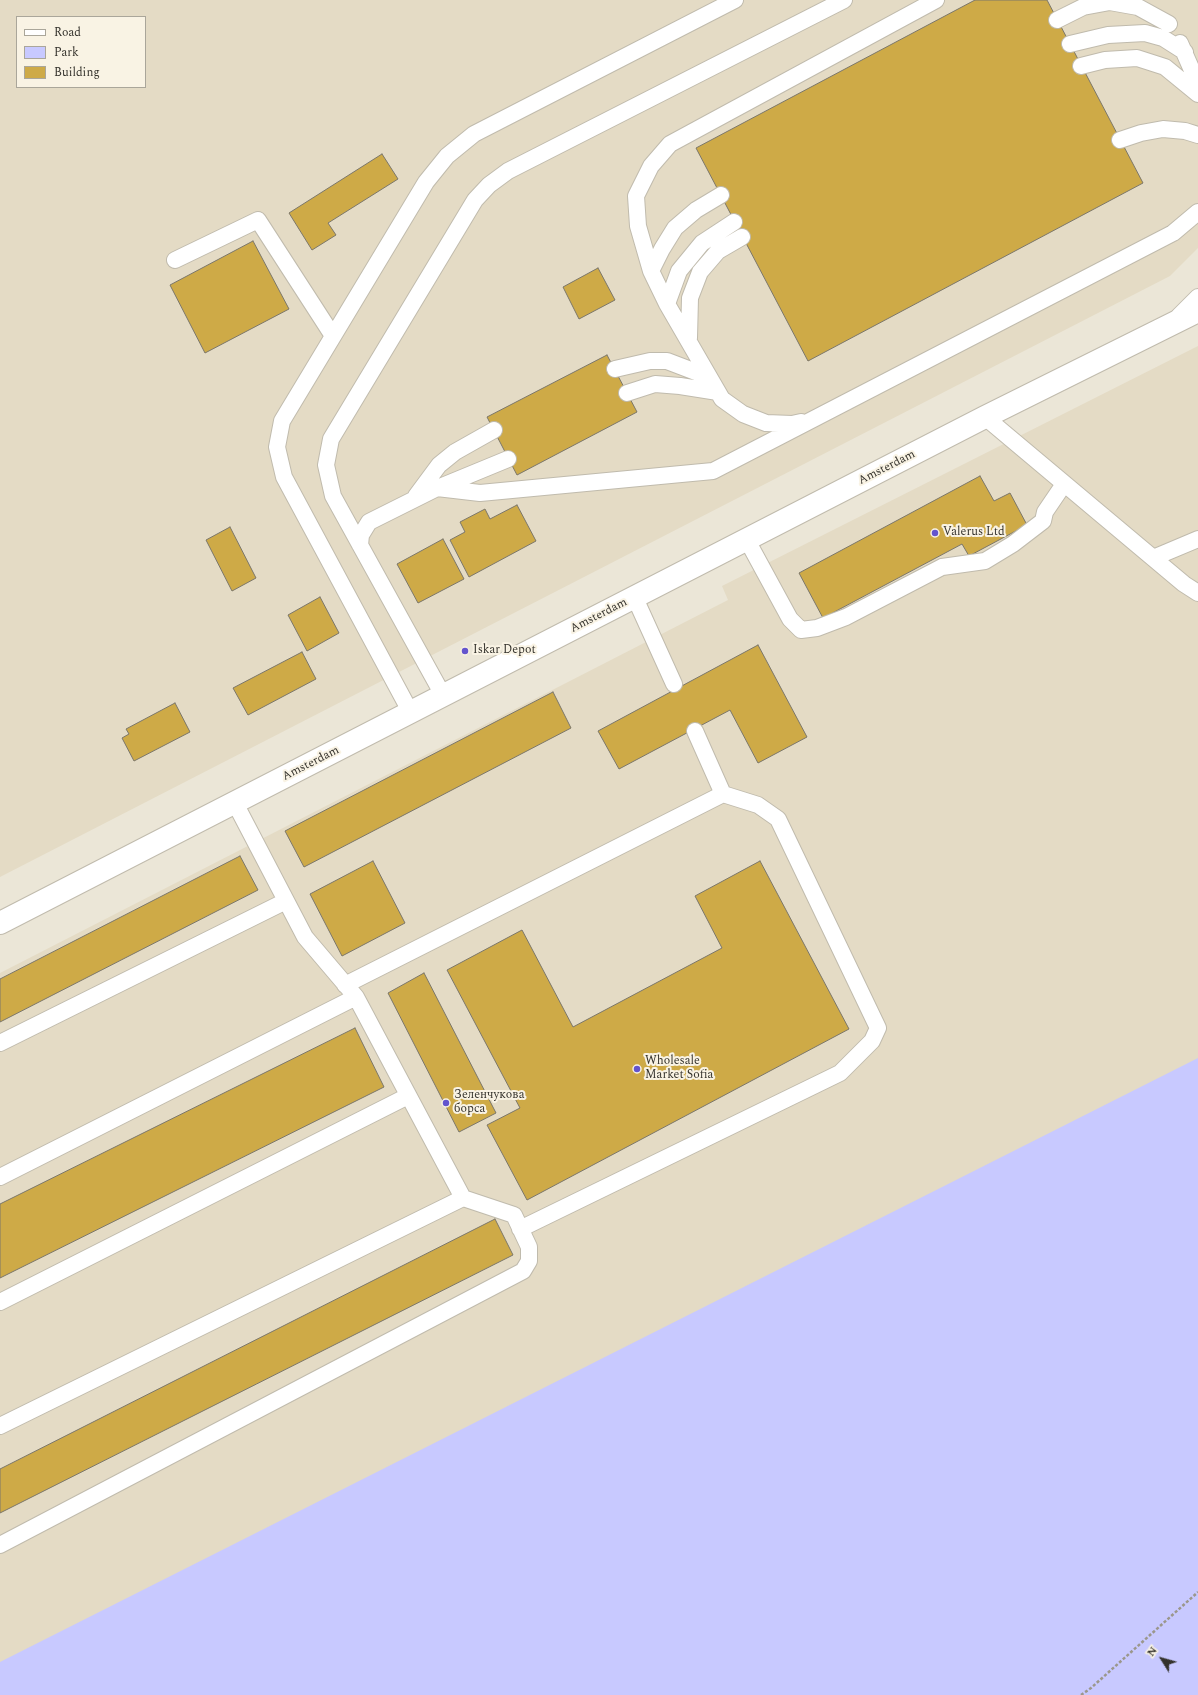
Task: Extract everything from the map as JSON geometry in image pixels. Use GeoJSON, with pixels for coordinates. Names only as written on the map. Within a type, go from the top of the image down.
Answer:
{"type":"FeatureCollection","features":[{"type":"Feature","properties":{"kind":"street","name":"Amsterdam"},"geometry":{"type":"LineString","coordinates":[[0,923],[444,697],[985,417],[1198,311]]}},
{"type":"Feature","properties":{"kind":"lane"},"geometry":{"type":"LineString","coordinates":[[411,713],[284,477],[277,447],[282,421],[426,182],[447,156],[474,134],[735,0]]}},
{"type":"Feature","properties":{"kind":"lane"},"geometry":{"type":"LineString","coordinates":[[444,697],[333,496],[326,465],[331,439],[475,200],[489,185],[508,171],[844,0]]}},
{"type":"Feature","properties":{"kind":"lane"},"geometry":{"type":"LineString","coordinates":[[816,417],[792,424],[766,423],[743,414],[722,399],[667,304],[651,271],[638,226],[636,196],[651,166],[670,144],[936,0]]}},
{"type":"Feature","properties":{"kind":"lane"},"geometry":{"type":"LineString","coordinates":[[1152,0],[1169,24],[1185,52],[1198,84]]}},
{"type":"Feature","properties":{"kind":"lane"},"geometry":{"type":"LineString","coordinates":[[1057,20],[1083,7],[1110,2],[1138,7],[1169,24]]}},
{"type":"Feature","properties":{"kind":"lane"},"geometry":{"type":"LineString","coordinates":[[1070,44],[1108,35],[1145,33],[1163,38],[1185,52]]}},
{"type":"Feature","properties":{"kind":"lane"},"geometry":{"type":"LineString","coordinates":[[1081,66],[1105,60],[1137,58],[1165,67],[1198,94]]}},
{"type":"Feature","properties":{"kind":"lane"},"geometry":{"type":"LineString","coordinates":[[1120,140],[1141,133],[1163,129],[1185,131],[1198,135]]}},
{"type":"Feature","properties":{"kind":"lane"},"geometry":{"type":"LineString","coordinates":[[651,271],[662,248],[675,228],[696,210],[721,195]]}},
{"type":"Feature","properties":{"kind":"lane"},"geometry":{"type":"LineString","coordinates":[[437,488],[480,493],[713,471],[1173,233],[1198,212]]}},
{"type":"Feature","properties":{"kind":"lane"},"geometry":{"type":"LineString","coordinates":[[175,260],[258,220],[333,336]]}},
{"type":"Feature","properties":{"kind":"lane"},"geometry":{"type":"LineString","coordinates":[[667,304],[679,271],[702,242],[734,222]]}},
{"type":"Feature","properties":{"kind":"lane"},"geometry":{"type":"LineString","coordinates":[[689,340],[690,298],[700,272],[718,251],[742,236]]}},
{"type":"Feature","properties":{"kind":"lane"},"geometry":{"type":"LineString","coordinates":[[1167,326],[1198,298]]}},
{"type":"Feature","properties":{"kind":"lane"},"geometry":{"type":"LineString","coordinates":[[615,369],[650,362],[667,361],[709,377]]}},
{"type":"Feature","properties":{"kind":"lane"},"geometry":{"type":"LineString","coordinates":[[627,394],[655,384],[718,392]]}},
{"type":"Feature","properties":{"kind":"lane"},"geometry":{"type":"LineString","coordinates":[[985,417],[1153,558],[1198,593]]}},
{"type":"Feature","properties":{"kind":"lane"},"geometry":{"type":"LineString","coordinates":[[415,498],[439,465],[456,452],[494,430]]}},
{"type":"Feature","properties":{"kind":"lane"},"geometry":{"type":"LineString","coordinates":[[360,546],[361,535],[369,522],[437,488],[508,459]]}},
{"type":"Feature","properties":{"kind":"lane"},"geometry":{"type":"LineString","coordinates":[[747,540],[790,619],[801,630],[817,628],[846,617],[942,567],[985,561],[1013,544],[1043,521],[1045,512],[1064,484]]}},
{"type":"Feature","properties":{"kind":"lane"},"geometry":{"type":"LineString","coordinates":[[1153,558],[1198,539]]}},
{"type":"Feature","properties":{"kind":"lane"},"geometry":{"type":"LineString","coordinates":[[635,598],[674,684]]}},
{"type":"Feature","properties":{"kind":"lane"},"geometry":{"type":"LineString","coordinates":[[695,731],[723,794]]}},
{"type":"Feature","properties":{"kind":"lane"},"geometry":{"type":"LineString","coordinates":[[346,984],[723,794],[758,805],[778,819],[878,1028],[872,1041],[840,1073],[520,1229]]}},
{"type":"Feature","properties":{"kind":"lane"},"geometry":{"type":"LineString","coordinates":[[0,1545],[523,1271],[529,1261],[529,1247],[514,1215],[462,1198],[356,997],[305,937],[235,803]]}},
{"type":"Feature","properties":{"kind":"lane"},"geometry":{"type":"LineString","coordinates":[[0,1043],[286,900]]}},
{"type":"Feature","properties":{"kind":"lane"},"geometry":{"type":"LineString","coordinates":[[0,1177],[356,997]]}},
{"type":"Feature","properties":{"kind":"lane"},"geometry":{"type":"LineString","coordinates":[[0,1302],[408,1096]]}},
{"type":"Feature","properties":{"kind":"lane"},"geometry":{"type":"LineString","coordinates":[[0,1426],[462,1198]]}},
{"type":"Feature","properties":{"kind":"path"},"geometry":{"type":"LineString","coordinates":[[1080,1695],[1091,1688],[1198,1592]]}},
{"type":"Feature","properties":{"kind":"shaded area"},"geometry":{"type":"Polygon","coordinates":[[[0,0],[1198,0],[1198,248],[1170,276],[0,877],[0,0]]]}},
{"type":"Feature","properties":{"kind":"shaded area"},"geometry":{"type":"Polygon","coordinates":[[[1198,346],[1198,1695],[0,1695],[0,973],[728,600],[722,586],[1198,346]]]}},
{"type":"Feature","properties":{"kind":"green space"},"geometry":{"type":"Polygon","coordinates":[[[1198,1058],[1198,1695],[0,1695],[0,1662],[1198,1058]]]}},
{"type":"Feature","properties":{"kind":"building"},"geometry":{"type":"Polygon","coordinates":[[[975,0],[1047,0],[1143,183],[808,361],[696,148],[975,0]]]}},
{"type":"Feature","properties":{"kind":"building"},"geometry":{"type":"Polygon","coordinates":[[[382,154],[398,179],[328,223],[336,235],[312,250],[289,213],[382,154]]]}},
{"type":"Feature","properties":{"kind":"building"},"geometry":{"type":"Polygon","coordinates":[[[253,241],[289,309],[205,353],[170,285],[253,241]]]}},
{"type":"Feature","properties":{"kind":"building"},"geometry":{"type":"Polygon","coordinates":[[[598,268],[615,300],[579,319],[563,287],[598,268]]]}},
{"type":"Feature","properties":{"kind":"building"},"geometry":{"type":"Polygon","coordinates":[[[607,355],[637,412],[517,475],[487,417],[607,355]]]}},
{"type":"Feature","properties":{"kind":"building"},"geometry":{"type":"Polygon","coordinates":[[[980,476],[994,501],[1010,493],[1027,525],[969,556],[962,544],[823,618],[799,573],[980,476]]]}},
{"type":"Feature","properties":{"kind":"building"},"geometry":{"type":"Polygon","coordinates":[[[517,505],[536,541],[469,577],[450,540],[465,532],[460,522],[485,509],[490,519],[517,505]]]}},
{"type":"Feature","properties":{"kind":"building"},"geometry":{"type":"Polygon","coordinates":[[[230,527],[256,578],[232,591],[206,540],[230,527]]]}},
{"type":"Feature","properties":{"kind":"building"},"geometry":{"type":"Polygon","coordinates":[[[443,539],[464,579],[418,603],[397,564],[443,539]]]}},
{"type":"Feature","properties":{"kind":"building"},"geometry":{"type":"Polygon","coordinates":[[[320,597],[339,633],[307,651],[288,615],[320,597]]]}},
{"type":"Feature","properties":{"kind":"building"},"geometry":{"type":"Polygon","coordinates":[[[758,645],[807,737],[758,763],[730,710],[619,769],[598,731],[758,645]]]}},
{"type":"Feature","properties":{"kind":"building"},"geometry":{"type":"Polygon","coordinates":[[[302,652],[316,679],[248,715],[233,688],[302,652]]]}},
{"type":"Feature","properties":{"kind":"building"},"geometry":{"type":"Polygon","coordinates":[[[553,692],[571,728],[304,867],[285,831],[553,692]]]}},
{"type":"Feature","properties":{"kind":"building"},"geometry":{"type":"Polygon","coordinates":[[[175,703],[190,732],[134,761],[122,738],[129,734],[126,729],[175,703]]]}},
{"type":"Feature","properties":{"kind":"building"},"geometry":{"type":"Polygon","coordinates":[[[240,856],[258,890],[0,1022],[0,979],[240,856]]]}},
{"type":"Feature","properties":{"kind":"building"},"geometry":{"type":"Polygon","coordinates":[[[373,861],[405,923],[342,956],[310,894],[373,861]]]}},
{"type":"Feature","properties":{"kind":"building","name":"Wholesale Market Sofia"},"geometry":{"type":"Polygon","coordinates":[[[760,861],[849,1029],[527,1200],[487,1125],[520,1108],[447,970],[522,930],[573,1027],[722,948],[695,896],[760,861]]]}},
{"type":"Feature","properties":{"kind":"building"},"geometry":{"type":"Polygon","coordinates":[[[424,973],[496,1113],[459,1132],[388,993],[424,973]]]}},
{"type":"Feature","properties":{"kind":"building"},"geometry":{"type":"Polygon","coordinates":[[[355,1028],[384,1087],[0,1278],[0,1204],[355,1028]]]}},
{"type":"Feature","properties":{"kind":"building"},"geometry":{"type":"Polygon","coordinates":[[[495,1219],[513,1255],[0,1513],[0,1469],[495,1219]]]}},
{"type":"Feature","properties":{"kind":"place","name":"Valerus Ltd"},"geometry":{"type":"Point","coordinates":[935,533]}},
{"type":"Feature","properties":{"kind":"place","name":"Iskar Depot"},"geometry":{"type":"Point","coordinates":[465,651]}},
{"type":"Feature","properties":{"kind":"place","name":"Wholesale Market Sofia"},"geometry":{"type":"Point","coordinates":[637,1069]}},
{"type":"Feature","properties":{"kind":"place","name":"Зеленчукова борса"},"geometry":{"type":"Point","coordinates":[446,1103]}}]}
